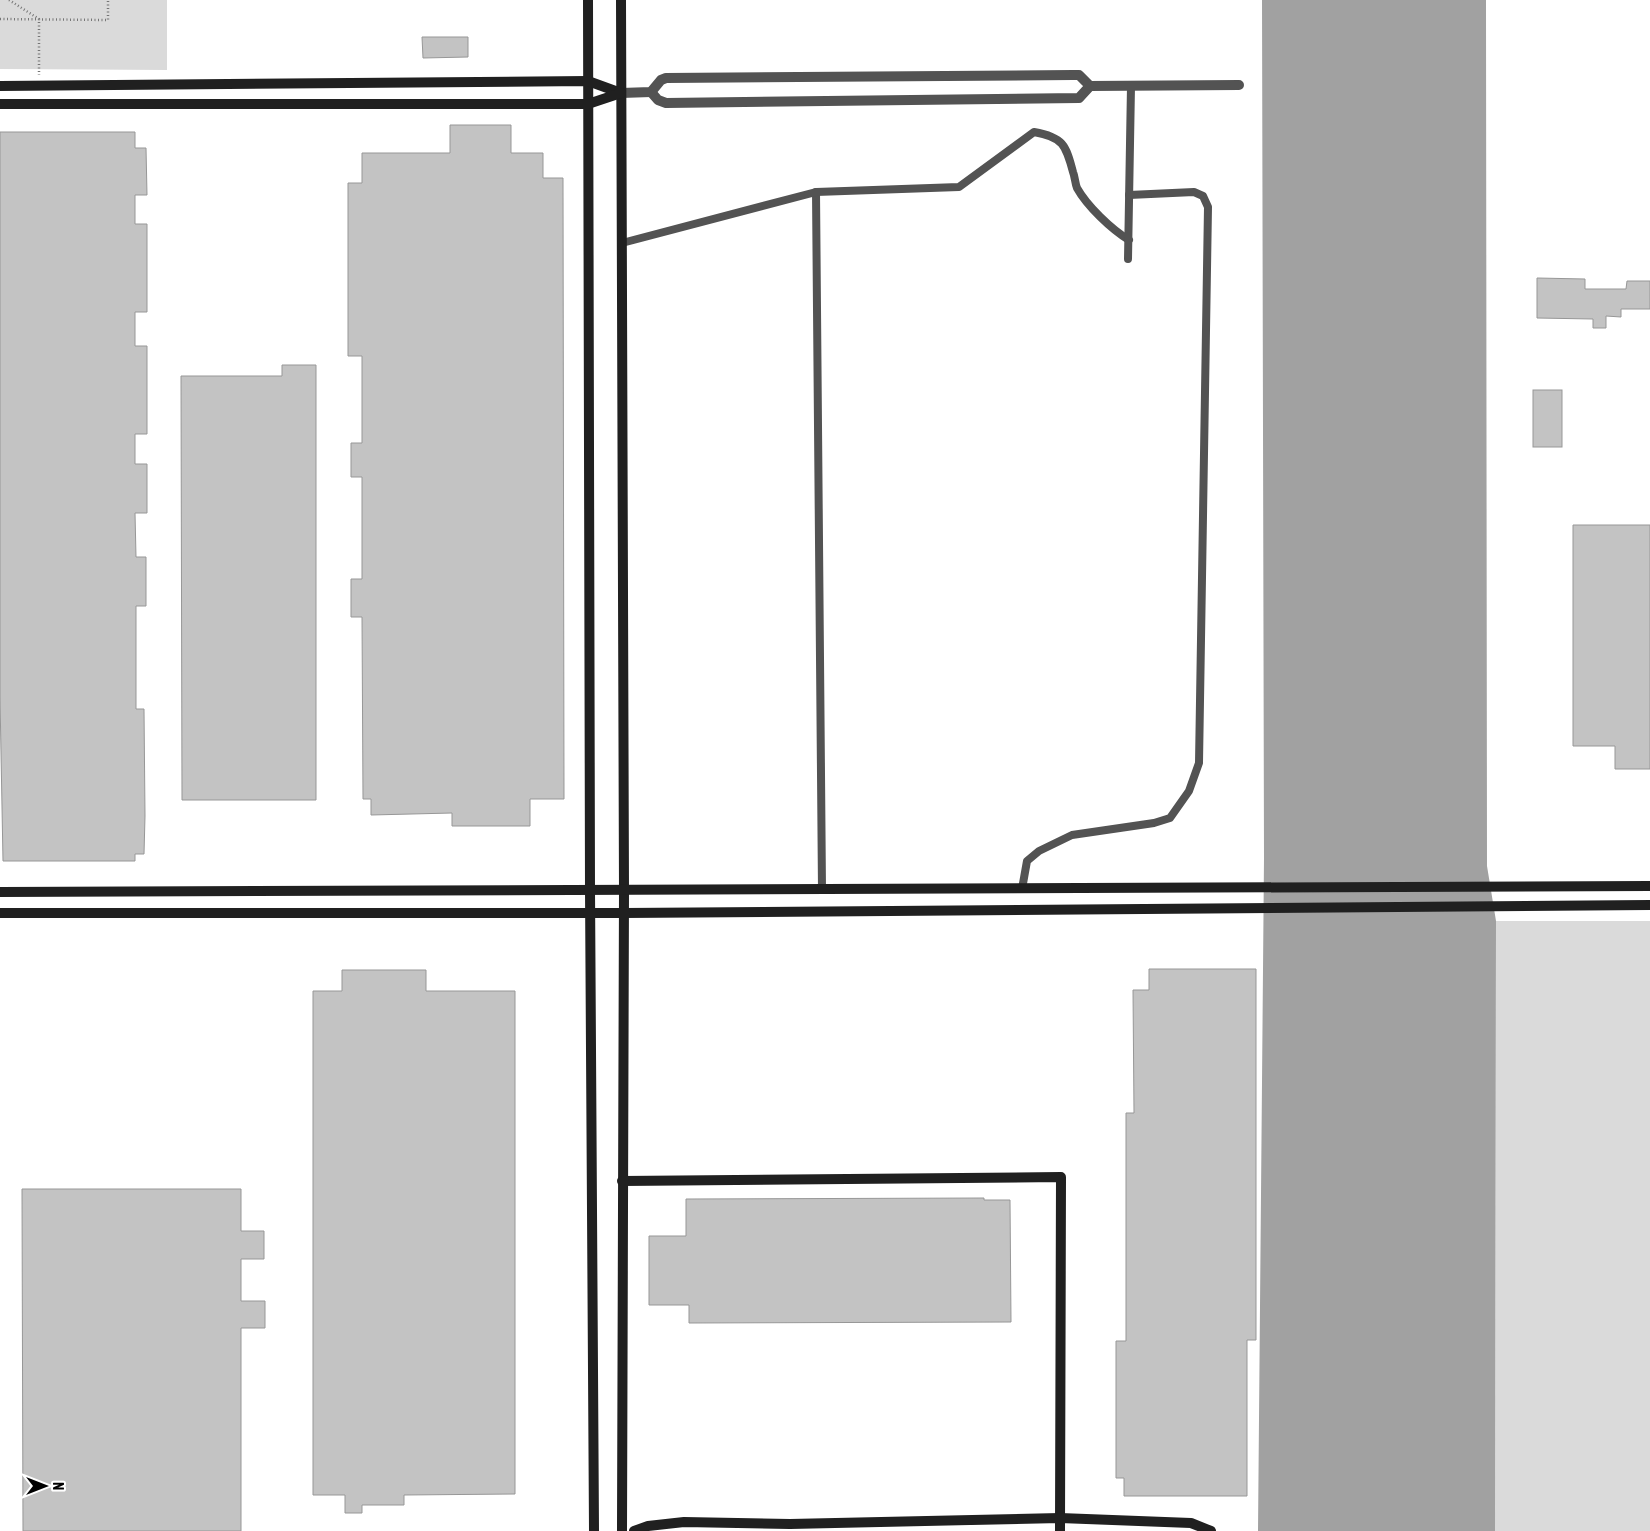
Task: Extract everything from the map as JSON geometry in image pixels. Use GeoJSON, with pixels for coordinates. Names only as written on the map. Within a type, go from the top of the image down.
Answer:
{"type":"FeatureCollection","features":[{"type":"Feature","properties":{"kind":"street"},"geometry":{"type":"LineString","coordinates":[[588,0],[590,913],[594,1531]]}},
{"type":"Feature","properties":{"kind":"street"},"geometry":{"type":"LineString","coordinates":[[621,0],[624,890],[622,1531]]}},
{"type":"Feature","properties":{"kind":"street"},"geometry":{"type":"LineString","coordinates":[[0,104],[588,104],[621,93],[651,92],[661,80],[666,78],[1079,75],[1090,86],[1239,85]]}},
{"type":"Feature","properties":{"kind":"street"},"geometry":{"type":"LineString","coordinates":[[0,86],[588,82],[621,93]]}},
{"type":"Feature","properties":{"kind":"street"},"geometry":{"type":"LineString","coordinates":[[651,92],[658,100],[666,103],[1079,98],[1090,86]]}},
{"type":"Feature","properties":{"kind":"street"},"geometry":{"type":"LineString","coordinates":[[0,892],[1250,889],[1650,886]]}},
{"type":"Feature","properties":{"kind":"street"},"geometry":{"type":"LineString","coordinates":[[0,913],[624,913],[1650,905]]}},
{"type":"Feature","properties":{"kind":"street"},"geometry":{"type":"LineString","coordinates":[[622,1181],[1061,1177],[1060,1531]]}},
{"type":"Feature","properties":{"kind":"street"},"geometry":{"type":"LineString","coordinates":[[634,1531],[648,1526],[684,1522],[790,1524],[1060,1518],[1191,1523],[1211,1531]]}},
{"type":"Feature","properties":{"kind":"lane"},"geometry":{"type":"LineString","coordinates":[[1128,259],[1131,86]]}},
{"type":"Feature","properties":{"kind":"lane"},"geometry":{"type":"LineString","coordinates":[[622,243],[816,192],[959,187],[1034,132],[1050,135],[1060,140],[1066,152],[1077,187],[1110,229],[1129,240]]}},
{"type":"Feature","properties":{"kind":"lane"},"geometry":{"type":"LineString","coordinates":[[816,192],[822,890]]}},
{"type":"Feature","properties":{"kind":"lane"},"geometry":{"type":"LineString","coordinates":[[1022,889],[1028,862],[1039,851],[1072,835],[1154,823],[1170,818],[1189,791],[1199,762],[1208,207],[1202,196],[1194,192],[1129,195]]}},
{"type":"Feature","properties":{"kind":"path"},"geometry":{"type":"LineString","coordinates":[[9,0],[39,20]]}},
{"type":"Feature","properties":{"kind":"path"},"geometry":{"type":"LineString","coordinates":[[0,19],[108,20],[108,0]]}},
{"type":"Feature","properties":{"kind":"path"},"geometry":{"type":"LineString","coordinates":[[39,20],[40,86]]}},
{"type":"Feature","properties":{"kind":"shaded area"},"geometry":{"type":"Polygon","coordinates":[[[0,0],[167,0],[167,70],[0,69],[0,0]]]}},
{"type":"Feature","properties":{"kind":"shaded area"},"geometry":{"type":"Polygon","coordinates":[[[1262,0],[1486,0],[1487,866],[1496,921],[1495,1531],[1258,1531],[1264,858],[1262,0]]]}},
{"type":"Feature","properties":{"kind":"shaded area"},"geometry":{"type":"Polygon","coordinates":[[[1496,921],[1650,921],[1650,1531],[1495,1531],[1496,921]]]}},
{"type":"Feature","properties":{"kind":"building"},"geometry":{"type":"Polygon","coordinates":[[[422,37],[468,37],[468,57],[423,58],[422,37]]]}},
{"type":"Feature","properties":{"kind":"building"},"geometry":{"type":"Polygon","coordinates":[[[450,125],[511,125],[511,153],[543,153],[543,178],[563,178],[564,799],[530,799],[530,826],[452,826],[452,813],[371,815],[371,799],[363,799],[362,617],[351,617],[351,579],[362,579],[362,477],[351,477],[351,443],[362,443],[362,356],[348,356],[348,183],[362,183],[362,153],[450,153],[450,125]]]}},
{"type":"Feature","properties":{"kind":"building"},"geometry":{"type":"Polygon","coordinates":[[[0,132],[135,132],[135,148],[146,148],[147,195],[135,195],[135,224],[147,224],[147,312],[135,312],[135,346],[147,346],[147,434],[135,434],[135,464],[147,464],[147,513],[135,513],[136,557],[146,557],[146,606],[136,606],[136,709],[144,709],[145,816],[144,854],[135,854],[135,861],[3,861],[0,698],[0,132]]]}},
{"type":"Feature","properties":{"kind":"building"},"geometry":{"type":"Polygon","coordinates":[[[1537,278],[1585,279],[1585,289],[1626,289],[1627,281],[1650,281],[1650,309],[1621,309],[1621,317],[1606,316],[1606,328],[1593,328],[1593,319],[1537,318],[1537,278]]]}},
{"type":"Feature","properties":{"kind":"building"},"geometry":{"type":"Polygon","coordinates":[[[282,365],[316,365],[316,800],[182,800],[181,376],[282,376],[282,365]]]}},
{"type":"Feature","properties":{"kind":"building"},"geometry":{"type":"Polygon","coordinates":[[[1533,390],[1562,390],[1562,447],[1533,447],[1533,390]]]}},
{"type":"Feature","properties":{"kind":"building"},"geometry":{"type":"Polygon","coordinates":[[[1573,525],[1650,525],[1650,769],[1615,769],[1615,746],[1573,746],[1573,525]]]}},
{"type":"Feature","properties":{"kind":"building"},"geometry":{"type":"Polygon","coordinates":[[[1149,969],[1256,969],[1256,1340],[1247,1340],[1247,1496],[1124,1496],[1124,1478],[1116,1478],[1116,1341],[1126,1341],[1126,1113],[1134,1113],[1133,990],[1149,990],[1149,969]]]}},
{"type":"Feature","properties":{"kind":"building"},"geometry":{"type":"Polygon","coordinates":[[[342,970],[426,970],[426,991],[515,991],[515,1494],[404,1495],[404,1505],[362,1505],[362,1513],[345,1513],[345,1495],[313,1495],[313,991],[342,991],[342,970]]]}},
{"type":"Feature","properties":{"kind":"building"},"geometry":{"type":"Polygon","coordinates":[[[22,1189],[241,1189],[241,1231],[264,1231],[264,1259],[241,1259],[241,1301],[265,1301],[265,1328],[241,1328],[241,1531],[23,1531],[22,1189]]]}},
{"type":"Feature","properties":{"kind":"building"},"geometry":{"type":"Polygon","coordinates":[[[984,1198],[984,1200],[1010,1200],[1011,1322],[689,1323],[689,1305],[649,1305],[649,1236],[686,1236],[686,1199],[984,1198]]]}}]}
